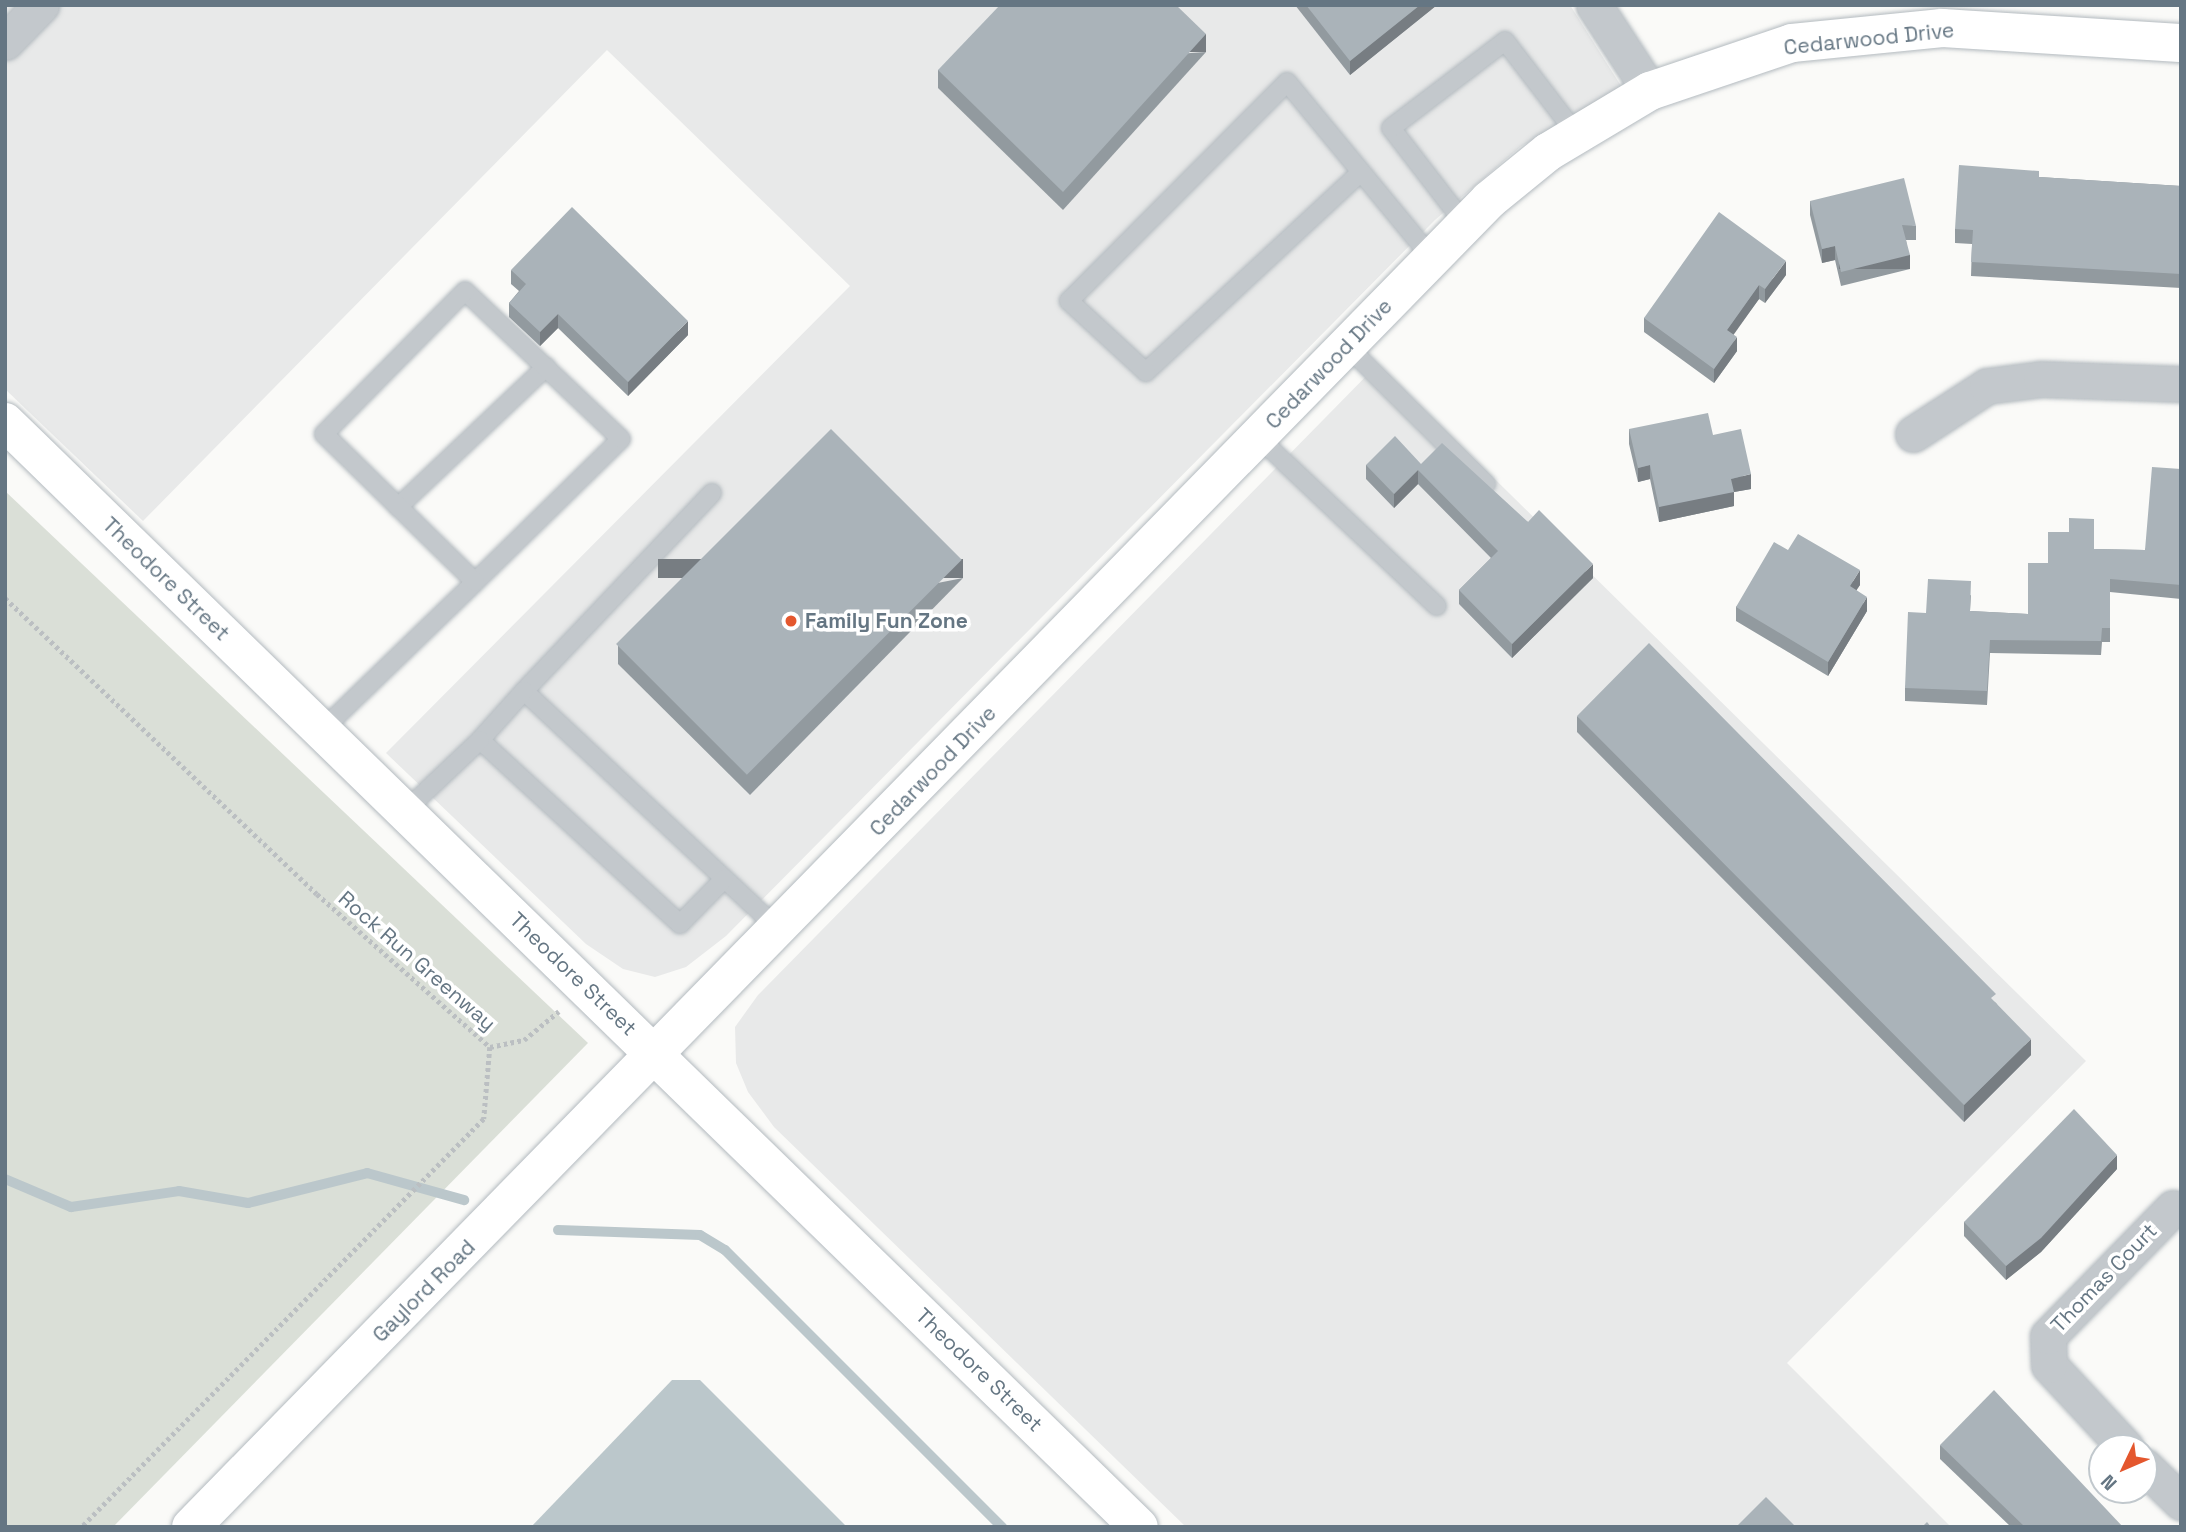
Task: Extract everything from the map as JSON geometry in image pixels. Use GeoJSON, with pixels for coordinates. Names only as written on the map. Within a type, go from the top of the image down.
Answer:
{"type":"FeatureCollection","features":[{"type":"Feature","properties":{"kind":"street"},"geometry":{"type":"LineString","coordinates":[[1594,5],[1650,91]]}},
{"type":"Feature","properties":{"kind":"street"},"geometry":{"type":"LineString","coordinates":[[5,42],[33,8]]}},
{"type":"Feature","properties":{"kind":"street","name":"Cedarwood Drive"},"geometry":{"type":"LineString","coordinates":[[656,1056],[1465,224],[1577,135],[1650,91],[1792,43],[1942,28],[2181,43]]}},
{"type":"Feature","properties":{"kind":"street"},"geometry":{"type":"LineString","coordinates":[[1913,434],[1987,386],[2041,379],[2181,384]]}},
{"type":"Feature","properties":{"kind":"street","name":"Theodore Street"},"geometry":{"type":"LineString","coordinates":[[5,422],[1139,1527]]}},
{"type":"Feature","properties":{"kind":"street","name":"Gaylord Road"},"geometry":{"type":"LineString","coordinates":[[191,1527],[656,1056]]}},
{"type":"Feature","properties":{"kind":"street","name":"Thomas Court"},"geometry":{"type":"LineString","coordinates":[[2113,1434],[2049,1365],[2048,1336],[2173,1208]]}},
{"type":"Feature","properties":{"kind":"street"},"geometry":{"type":"LineString","coordinates":[[2158,1480],[2181,1502]]}},
{"type":"Feature","properties":{"kind":"lane"},"geometry":{"type":"LineString","coordinates":[[1465,224],[1391,128],[1505,41],[1577,135]]}},
{"type":"Feature","properties":{"kind":"lane"},"geometry":{"type":"LineString","coordinates":[[1361,172],[1146,372],[1069,301],[1287,82],[1433,258]]}},
{"type":"Feature","properties":{"kind":"lane"},"geometry":{"type":"LineString","coordinates":[[322,730],[475,582],[621,439],[465,291],[324,434],[475,582]]}},
{"type":"Feature","properties":{"kind":"lane"},"geometry":{"type":"LineString","coordinates":[[1346,346],[1494,492]]}},
{"type":"Feature","properties":{"kind":"lane"},"geometry":{"type":"LineString","coordinates":[[398,507],[546,368]]}},
{"type":"Feature","properties":{"kind":"lane"},"geometry":{"type":"LineString","coordinates":[[1258,437],[1437,606]]}},
{"type":"Feature","properties":{"kind":"lane"},"geometry":{"type":"LineString","coordinates":[[405,811],[480,740],[712,494]]}},
{"type":"Feature","properties":{"kind":"lane"},"geometry":{"type":"LineString","coordinates":[[524,691],[779,930]]}},
{"type":"Feature","properties":{"kind":"lane"},"geometry":{"type":"LineString","coordinates":[[480,740],[680,924],[724,879]]}},
{"type":"Feature","properties":{"kind":"path","name":"Rock Run Greenway"},"geometry":{"type":"LineString","coordinates":[[5,598],[307,885],[491,1047],[484,1119],[82,1527]]}},
{"type":"Feature","properties":{"kind":"path"},"geometry":{"type":"LineString","coordinates":[[491,1047],[524,1040],[584,985]]}},
{"type":"Feature","properties":{"kind":"shaded area"},"geometry":{"type":"Polygon","coordinates":[[[5,5],[1570,5],[1623,89],[1520,147],[1435,220],[726,936],[686,967],[655,977],[623,969],[586,944],[386,753],[850,286],[607,50],[143,521],[5,389],[5,5]]]}},
{"type":"Feature","properties":{"kind":"shaded area"},"geometry":{"type":"Polygon","coordinates":[[[1378,364],[2086,1061],[1787,1363],[1951,1527],[1186,1527],[774,1127],[748,1092],[736,1063],[735,1027],[758,995],[1378,364]]]}},
{"type":"Feature","properties":{"kind":"shaded area"},"geometry":{"type":"Polygon","coordinates":[[[5,491],[588,1043],[113,1527],[5,1527],[5,491]]]}},
{"type":"Feature","properties":{"kind":"shaded area"},"geometry":{"type":"Polygon","coordinates":[[[672,1380],[700,1380],[847,1527],[531,1527],[672,1380]]]}},
{"type":"Feature","properties":{"kind":"building"},"geometry":{"type":"Polygon","coordinates":[[[1000,5],[1176,5],[1206,34],[1063,192],[938,70],[1000,5]]]}},
{"type":"Feature","properties":{"kind":"building"},"geometry":{"type":"Polygon","coordinates":[[[1306,5],[1420,5],[1350,61],[1306,5]]]}},
{"type":"Feature","properties":{"kind":"building"},"geometry":{"type":"Polygon","coordinates":[[[1959,165],[2039,171],[2039,177],[2181,186],[2181,274],[1971,262],[1973,230],[1955,229],[1959,165]]]}},
{"type":"Feature","properties":{"kind":"building"},"geometry":{"type":"Polygon","coordinates":[[[1904,178],[1916,226],[1902,225],[1910,255],[1841,272],[1835,246],[1822,249],[1810,201],[1904,178]]]}},
{"type":"Feature","properties":{"kind":"building"},"geometry":{"type":"Polygon","coordinates":[[[572,207],[688,321],[628,382],[558,314],[540,332],[509,303],[526,284],[511,270],[572,207]]]}},
{"type":"Feature","properties":{"kind":"building"},"geometry":{"type":"Polygon","coordinates":[[[1719,212],[1786,261],[1765,289],[1759,285],[1727,330],[1737,337],[1714,369],[1644,318],[1719,212]]]}},
{"type":"Feature","properties":{"kind":"building"},"geometry":{"type":"Polygon","coordinates":[[[1708,413],[1713,435],[1741,429],[1751,474],[1731,479],[1734,492],[1659,507],[1650,465],[1638,468],[1629,429],[1708,413]]]}},
{"type":"Feature","properties":{"kind":"building","name":"Family Fun Zone"},"geometry":{"type":"Polygon","coordinates":[[[831,429],[962,560],[747,775],[616,644],[831,429]]]}},
{"type":"Feature","properties":{"kind":"building"},"geometry":{"type":"Polygon","coordinates":[[[1395,436],[1421,464],[1442,443],[1528,522],[1539,510],[1593,564],[1512,644],[1459,590],[1498,551],[1418,470],[1394,494],[1366,465],[1395,436]]]}},
{"type":"Feature","properties":{"kind":"building"},"geometry":{"type":"Polygon","coordinates":[[[2152,467],[2181,469],[2181,585],[2110,579],[2110,628],[2102,628],[2101,641],[1990,640],[1987,691],[1905,688],[1908,612],[1926,613],[1928,579],[1971,581],[1970,611],[2028,614],[2028,563],[2048,563],[2048,532],[2069,532],[2069,518],[2094,519],[2094,549],[2145,550],[2152,467]]]}},
{"type":"Feature","properties":{"kind":"building"},"geometry":{"type":"Polygon","coordinates":[[[1798,534],[1860,570],[1850,586],[1867,597],[1828,662],[1736,607],[1774,542],[1788,550],[1798,534]]]}},
{"type":"Feature","properties":{"kind":"building"},"geometry":{"type":"Polygon","coordinates":[[[1649,643],[1996,994],[1991,998],[2031,1039],[1964,1105],[1577,716],[1649,643]]]}},
{"type":"Feature","properties":{"kind":"building"},"geometry":{"type":"Polygon","coordinates":[[[2074,1109],[2117,1155],[2041,1238],[2006,1266],[1964,1222],[2074,1109]]]}},
{"type":"Feature","properties":{"kind":"building"},"geometry":{"type":"Polygon","coordinates":[[[1994,1390],[2088,1490],[2088,1504],[2101,1504],[2123,1527],[2025,1527],[1940,1445],[1994,1390]]]}},
{"type":"Feature","properties":{"kind":"building"},"geometry":{"type":"Polygon","coordinates":[[[1766,1497],[1796,1527],[1736,1527],[1766,1497]]]}},
{"type":"Feature","properties":{"kind":"waterway"},"geometry":{"type":"LineString","coordinates":[[5,1179],[71,1207],[179,1191],[248,1203],[367,1173],[464,1200]]}},
{"type":"Feature","properties":{"kind":"waterway"},"geometry":{"type":"LineString","coordinates":[[558,1230],[700,1235],[725,1250],[1002,1527]]}},
{"type":"Feature","properties":{"kind":"place","name":"Family Fun Zone"},"geometry":{"type":"Point","coordinates":[791,621]}}]}
